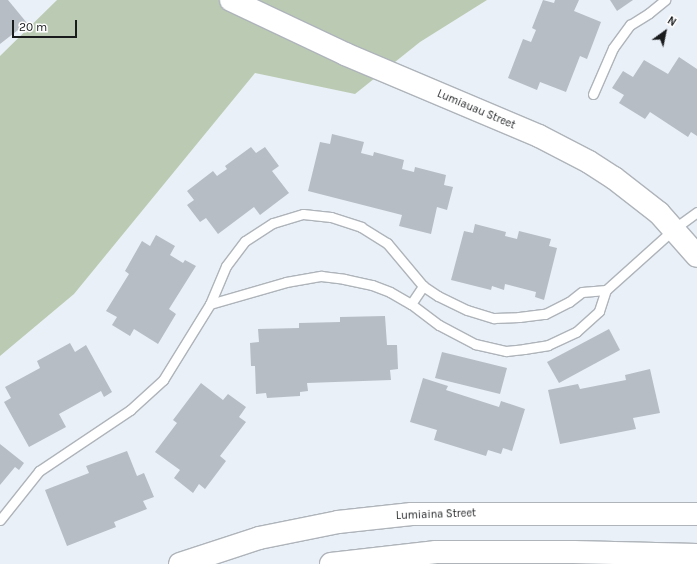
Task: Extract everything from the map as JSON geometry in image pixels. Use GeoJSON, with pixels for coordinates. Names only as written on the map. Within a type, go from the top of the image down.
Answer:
{"type":"FeatureCollection","features":[{"type":"Feature","properties":{"kind":"main road","name":"Lumiauau Street"},"geometry":{"type":"LineString","coordinates":[[231,0],[345,54],[539,136],[583,159],[614,178],[659,213],[675,228],[697,256]]}},
{"type":"Feature","properties":{"kind":"main road","name":"Lumiaina Street"},"geometry":{"type":"LineString","coordinates":[[180,564],[260,538],[338,522],[412,514],[697,514]]}},
{"type":"Feature","properties":{"kind":"main road"},"geometry":{"type":"LineString","coordinates":[[331,564],[436,552],[573,552],[697,555]]}},
{"type":"Feature","properties":{"kind":"lane"},"geometry":{"type":"LineString","coordinates":[[593,94],[613,48],[630,25],[665,0]]}},
{"type":"Feature","properties":{"kind":"lane"},"geometry":{"type":"LineString","coordinates":[[210,304],[286,282],[321,276],[344,278],[372,285],[411,304],[439,325],[475,344],[506,351],[548,345],[576,332],[599,311],[606,290],[675,228],[697,212]]}},
{"type":"Feature","properties":{"kind":"lane"},"geometry":{"type":"LineString","coordinates":[[0,520],[39,471],[130,410],[163,380],[210,304],[226,266],[244,241],[273,223],[303,214],[331,217],[361,227],[387,243],[423,286],[438,296],[467,310],[494,318],[519,318],[545,314],[569,302],[582,292],[606,290]]}},
{"type":"Feature","properties":{"kind":"lane"},"geometry":{"type":"LineString","coordinates":[[411,304],[423,286]]}},
{"type":"Feature","properties":{"kind":"green space"},"geometry":{"type":"Polygon","coordinates":[[[57,0],[487,0],[420,42],[355,94],[255,73],[74,294],[0,356],[0,56],[57,0]]]}},
{"type":"Feature","properties":{"kind":"building"},"geometry":{"type":"Polygon","coordinates":[[[0,0],[8,0],[27,23],[0,44],[0,0]]]}},
{"type":"Feature","properties":{"kind":"building"},"geometry":{"type":"Polygon","coordinates":[[[543,0],[554,3],[555,0],[579,0],[574,11],[601,22],[587,59],[580,56],[566,92],[540,82],[537,90],[508,78],[523,39],[531,42],[536,30],[532,28],[543,0]]]}},
{"type":"Feature","properties":{"kind":"building"},"geometry":{"type":"Polygon","coordinates":[[[610,0],[633,0],[617,11],[610,0]]]}},
{"type":"Feature","properties":{"kind":"building"},"geometry":{"type":"Polygon","coordinates":[[[679,57],[697,69],[697,136],[691,132],[688,137],[650,112],[645,119],[619,103],[624,95],[612,88],[623,71],[633,77],[644,60],[668,74],[679,57]]]}},
{"type":"Feature","properties":{"kind":"building"},"geometry":{"type":"Polygon","coordinates":[[[332,134],[364,142],[361,153],[373,156],[374,152],[404,160],[402,169],[414,172],[415,167],[446,175],[444,185],[453,187],[447,210],[437,207],[431,234],[399,226],[402,215],[308,191],[320,142],[330,144],[332,134]]]}},
{"type":"Feature","properties":{"kind":"building"},"geometry":{"type":"Polygon","coordinates":[[[251,147],[256,153],[265,147],[279,166],[272,171],[289,193],[260,215],[254,207],[218,234],[206,218],[200,222],[187,205],[194,200],[187,191],[213,171],[217,176],[227,169],[225,166],[251,147]]]}},
{"type":"Feature","properties":{"kind":"building"},"geometry":{"type":"Polygon","coordinates":[[[475,224],[506,232],[505,236],[517,239],[519,231],[551,239],[549,246],[557,248],[544,300],[535,297],[536,292],[505,284],[504,290],[492,286],[491,290],[451,280],[464,231],[473,233],[475,224]]]}},
{"type":"Feature","properties":{"kind":"building"},"geometry":{"type":"Polygon","coordinates":[[[156,235],[175,246],[170,255],[183,263],[185,260],[196,266],[169,309],[176,314],[158,344],[134,329],[130,336],[112,325],[117,317],[106,311],[129,274],[125,271],[142,241],[150,246],[156,235]]]}},
{"type":"Feature","properties":{"kind":"building"},"geometry":{"type":"Polygon","coordinates":[[[385,316],[387,345],[397,345],[398,369],[390,370],[391,380],[307,383],[308,391],[300,392],[300,396],[267,398],[266,393],[256,394],[255,366],[251,366],[250,343],[259,342],[258,329],[299,328],[299,323],[340,322],[340,317],[385,316]]]}},
{"type":"Feature","properties":{"kind":"building"},"geometry":{"type":"Polygon","coordinates":[[[609,329],[620,350],[559,383],[547,362],[609,329]]]}},
{"type":"Feature","properties":{"kind":"building"},"geometry":{"type":"Polygon","coordinates":[[[70,343],[75,352],[86,345],[112,392],[104,397],[101,391],[59,414],[66,427],[29,447],[4,402],[11,398],[5,387],[40,368],[37,361],[70,343]]]}},
{"type":"Feature","properties":{"kind":"building"},"geometry":{"type":"Polygon","coordinates":[[[442,352],[507,368],[500,394],[435,378],[442,352]]]}},
{"type":"Feature","properties":{"kind":"building"},"geometry":{"type":"Polygon","coordinates":[[[650,369],[660,413],[633,418],[636,429],[560,444],[548,390],[578,384],[580,389],[626,380],[625,375],[650,369]]]}},
{"type":"Feature","properties":{"kind":"building"},"geometry":{"type":"Polygon","coordinates":[[[423,378],[448,386],[446,390],[499,407],[501,401],[525,409],[512,451],[503,448],[501,454],[488,450],[486,456],[434,440],[437,430],[410,422],[423,378]]]}},
{"type":"Feature","properties":{"kind":"building"},"geometry":{"type":"Polygon","coordinates":[[[201,383],[223,400],[228,394],[246,407],[239,417],[246,422],[220,456],[226,461],[205,489],[199,484],[193,493],[174,478],[180,470],[155,452],[177,423],[173,420],[201,383]]]}},
{"type":"Feature","properties":{"kind":"building"},"geometry":{"type":"Polygon","coordinates":[[[0,444],[24,463],[19,470],[15,467],[0,485],[0,444]]]}},
{"type":"Feature","properties":{"kind":"building"},"geometry":{"type":"Polygon","coordinates":[[[127,451],[137,476],[144,473],[154,497],[143,501],[147,509],[114,522],[116,527],[67,546],[45,490],[89,473],[86,466],[127,451]]]}}]}
